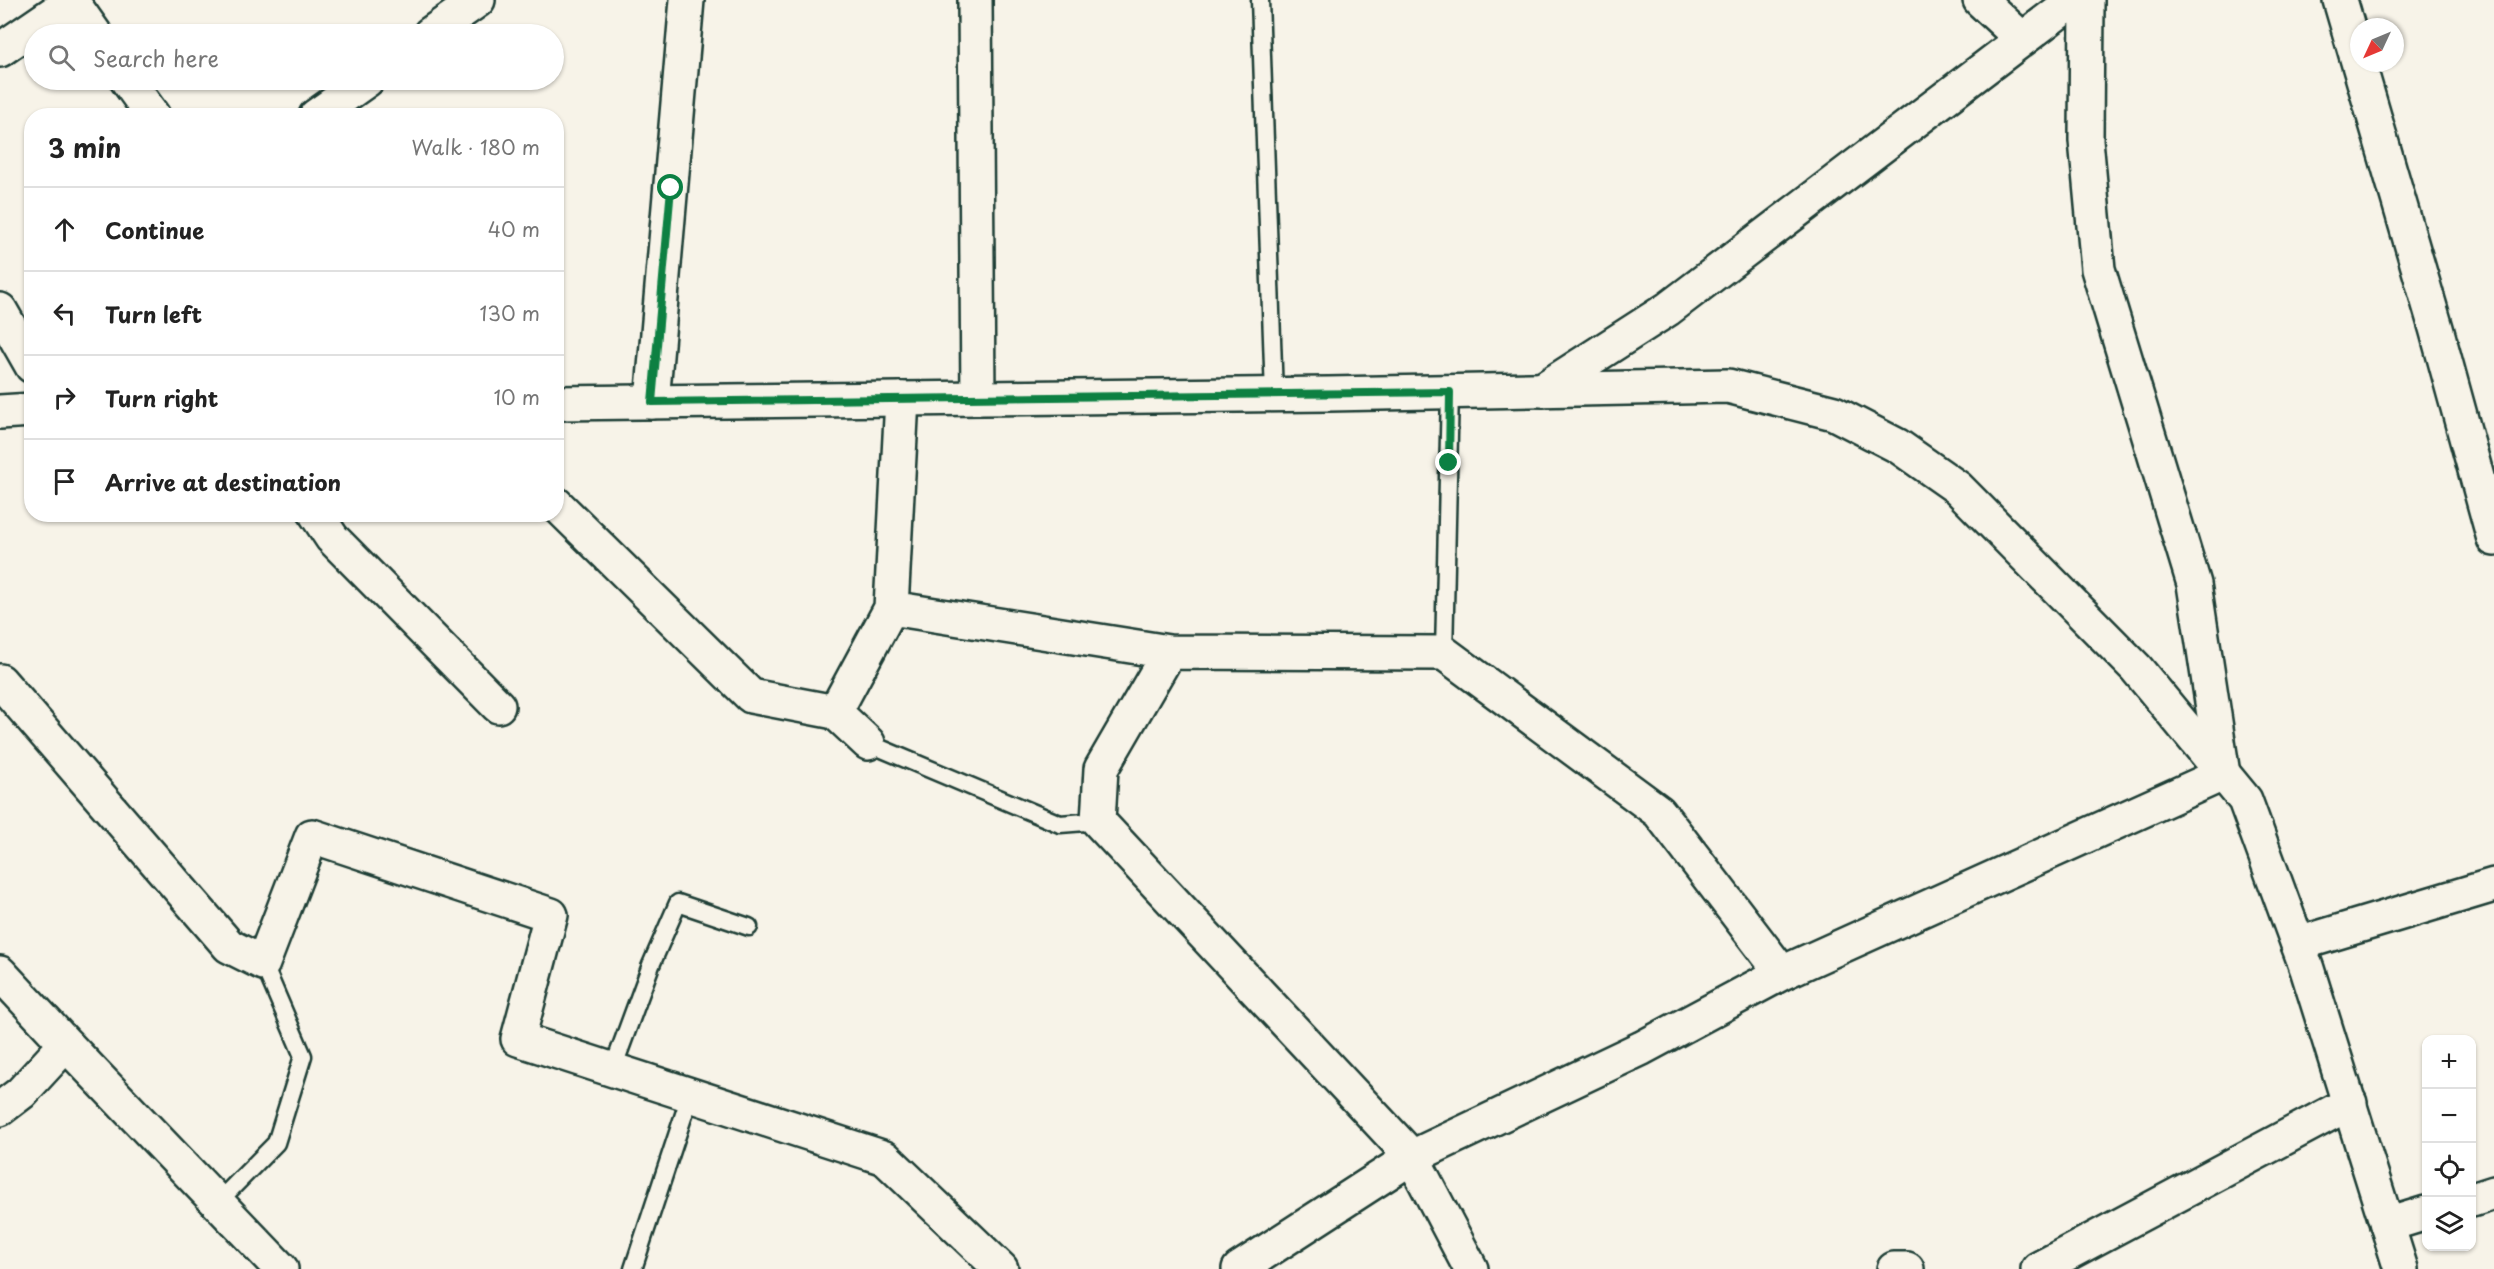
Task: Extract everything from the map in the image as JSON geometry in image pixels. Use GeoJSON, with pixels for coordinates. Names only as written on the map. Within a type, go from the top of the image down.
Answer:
{"type":"FeatureCollection","features":[{"type":"Feature","properties":{"kind":"street"},"geometry":{"type":"LineString","coordinates":[[37,24],[72,0],[88,24]]}},
{"type":"Feature","properties":{"kind":"street"},"geometry":{"type":"LineString","coordinates":[[444,24],[478,0]]}},
{"type":"Feature","properties":{"kind":"street"},"geometry":{"type":"LineString","coordinates":[[652,402],[687,0]]}},
{"type":"Feature","properties":{"kind":"street"},"geometry":{"type":"LineString","coordinates":[[975,0],[978,398]]}},
{"type":"Feature","properties":{"kind":"street"},"geometry":{"type":"LineString","coordinates":[[1980,0],[2022,39]]}},
{"type":"Feature","properties":{"kind":"street"},"geometry":{"type":"LineString","coordinates":[[1542,390],[1668,309],[2074,0]]}},
{"type":"Feature","properties":{"kind":"street"},"geometry":{"type":"LineString","coordinates":[[2087,0],[2086,140],[2098,269],[2194,584],[2223,774]]}},
{"type":"Feature","properties":{"kind":"street"},"geometry":{"type":"LineString","coordinates":[[2340,0],[2436,328],[2494,539]]}},
{"type":"Feature","properties":{"kind":"street"},"geometry":{"type":"LineString","coordinates":[[0,50],[24,33]]}},
{"type":"Feature","properties":{"kind":"street"},"geometry":{"type":"LineString","coordinates":[[134,90],[147,108]]}},
{"type":"Feature","properties":{"kind":"street"},"geometry":{"type":"LineString","coordinates":[[327,108],[353,90]]}},
{"type":"Feature","properties":{"kind":"street"},"geometry":{"type":"LineString","coordinates":[[0,310],[24,352]]}},
{"type":"Feature","properties":{"kind":"street"},"geometry":{"type":"LineString","coordinates":[[564,403],[1274,395],[1728,386],[1834,412],[1898,446],[1958,488],[2136,668],[2245,800],[2298,944],[2401,1269]]}},
{"type":"Feature","properties":{"kind":"street"},"geometry":{"type":"LineString","coordinates":[[834,711],[891,608],[902,399]]}},
{"type":"Feature","properties":{"kind":"street"},"geometry":{"type":"LineString","coordinates":[[0,412],[24,410]]}},
{"type":"Feature","properties":{"kind":"street"},"geometry":{"type":"LineString","coordinates":[[564,512],[751,696],[834,711],[868,742]]}},
{"type":"Feature","properties":{"kind":"street"},"geometry":{"type":"LineString","coordinates":[[321,522],[332,538],[498,706]]}},
{"type":"Feature","properties":{"kind":"street"},"geometry":{"type":"LineString","coordinates":[[891,608],[1169,652],[1444,653],[1659,812],[1782,973]]}},
{"type":"Feature","properties":{"kind":"street"},"geometry":{"type":"LineString","coordinates":[[1169,652],[1101,769],[1098,821],[1412,1157],[1470,1269]]}},
{"type":"Feature","properties":{"kind":"street"},"geometry":{"type":"LineString","coordinates":[[0,681],[228,946],[263,963],[312,836],[551,915],[518,1039],[885,1158],[1001,1269]]}},
{"type":"Feature","properties":{"kind":"street"},"geometry":{"type":"LineString","coordinates":[[1258,1264],[1412,1157],[1642,1048],[1782,973],[2223,774]]}},
{"type":"Feature","properties":{"kind":"street"},"geometry":{"type":"LineString","coordinates":[[2298,944],[2494,885]]}},
{"type":"Feature","properties":{"kind":"street"},"geometry":{"type":"LineString","coordinates":[[0,973],[280,1269]]}},
{"type":"Feature","properties":{"kind":"street"},"geometry":{"type":"LineString","coordinates":[[0,1109],[21,1093],[66,1044]]}},
{"type":"Feature","properties":{"kind":"street"},"geometry":{"type":"LineString","coordinates":[[2038,1269],[2350,1103]]}},
{"type":"Feature","properties":{"kind":"street"},"geometry":{"type":"LineString","coordinates":[[2476,1199],[2494,1193]]}},
{"type":"Feature","properties":{"kind":"street"},"geometry":{"type":"LineString","coordinates":[[2387,1225],[2422,1214]]}},
{"type":"Feature","properties":{"kind":"street"},"geometry":{"type":"LineString","coordinates":[[1894,1269],[1907,1269]]}},
{"type":"Feature","properties":{"kind":"lane"},"geometry":{"type":"LineString","coordinates":[[1260,0],[1274,395]]}},
{"type":"Feature","properties":{"kind":"lane"},"geometry":{"type":"LineString","coordinates":[[1444,653],[1450,392]]}},
{"type":"Feature","properties":{"kind":"lane"},"geometry":{"type":"LineString","coordinates":[[868,742],[1060,824],[1098,821]]}},
{"type":"Feature","properties":{"kind":"lane"},"geometry":{"type":"LineString","coordinates":[[612,1071],[651,965],[678,903],[749,927]]}},
{"type":"Feature","properties":{"kind":"lane"},"geometry":{"type":"LineString","coordinates":[[217,1203],[276,1143],[303,1056],[263,963]]}},
{"type":"Feature","properties":{"kind":"lane"},"geometry":{"type":"LineString","coordinates":[[633,1269],[690,1096]]}},
{"type":"Feature","properties":{"kind":"route"},"geometry":{"type":"LineString","coordinates":[[671,188],[652,402],[1450,392],[1449,463]]}}]}
